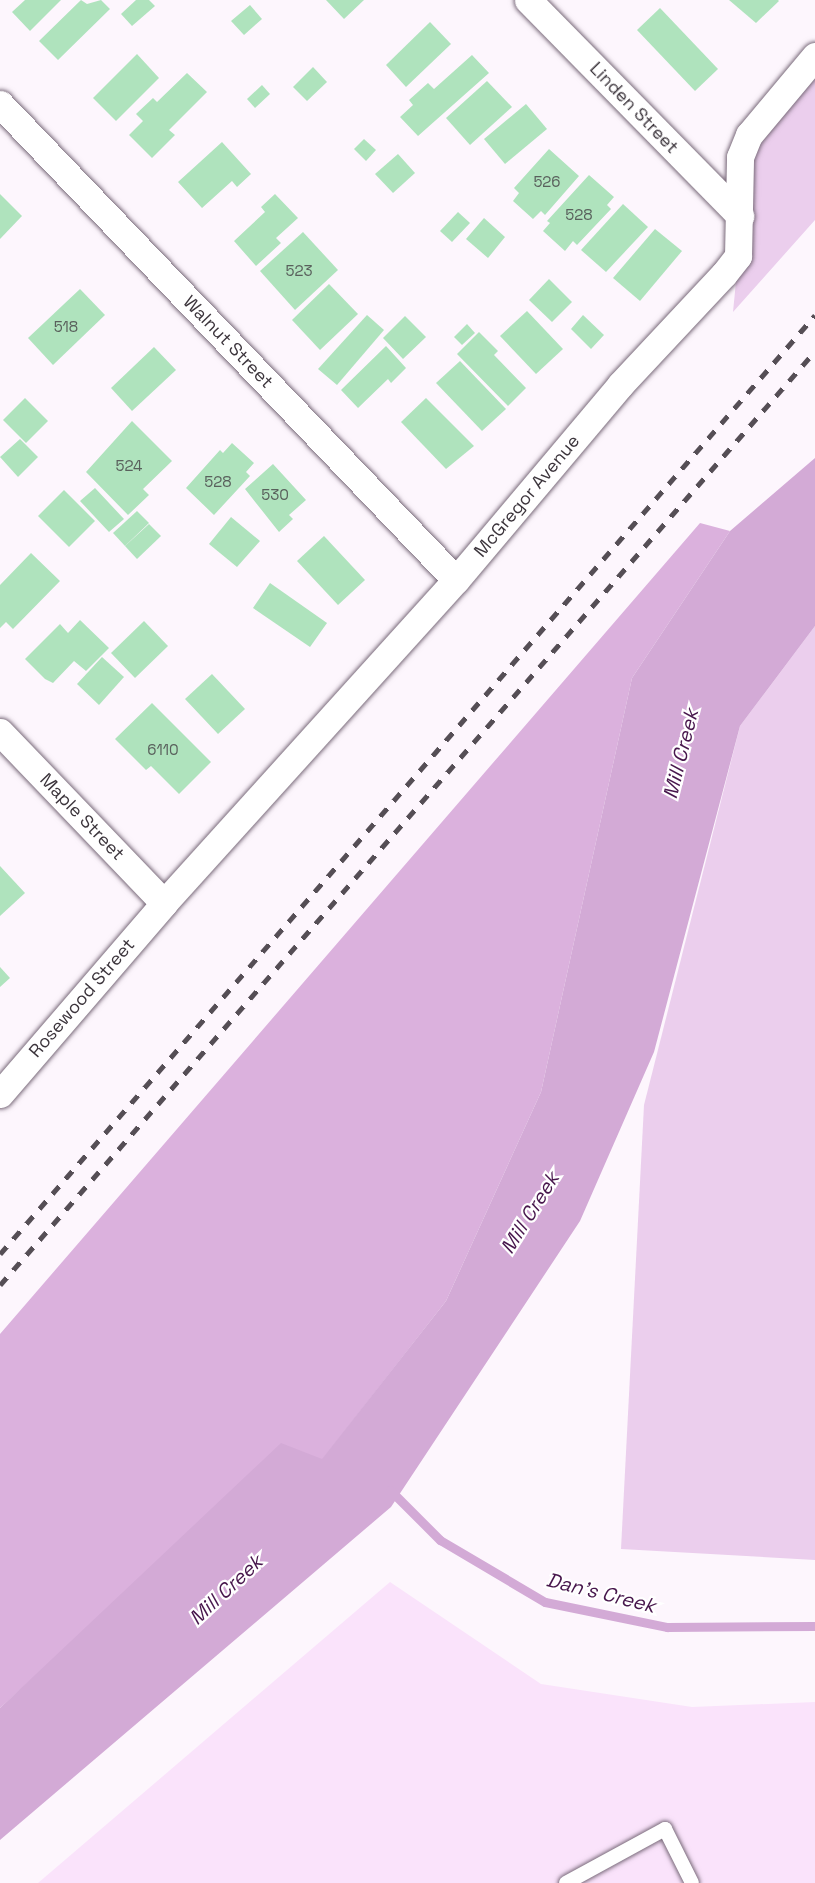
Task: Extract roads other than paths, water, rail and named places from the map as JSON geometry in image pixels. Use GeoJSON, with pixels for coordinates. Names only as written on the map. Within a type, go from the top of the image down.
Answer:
{"type":"FeatureCollection","features":[{"type":"Feature","properties":{"kind":"street","name":"Linden Street"},"geometry":{"type":"LineString","coordinates":[[528,0],[740,216]]}},
{"type":"Feature","properties":{"kind":"street","name":"McGregor Avenue"},"geometry":{"type":"LineString","coordinates":[[164,903],[456,580],[620,385],[724,274],[738,256],[740,157],[749,135],[815,56]]}},
{"type":"Feature","properties":{"kind":"street","name":"Walnut Street"},"geometry":{"type":"LineString","coordinates":[[0,104],[456,580]]}},
{"type":"Feature","properties":{"kind":"street","name":"Maple Street"},"geometry":{"type":"LineString","coordinates":[[0,732],[164,903]]}},
{"type":"Feature","properties":{"kind":"street","name":"Rosewood Street"},"geometry":{"type":"LineString","coordinates":[[0,1094],[164,903]]}},
{"type":"Feature","properties":{"kind":"lane"},"geometry":{"type":"LineString","coordinates":[[566,1883],[665,1829],[693,1883]]}},
{"type":"Feature","properties":{"kind":"water","name":"Mill Creek"},"geometry":{"type":"Polygon","coordinates":[[[815,458],[815,626],[740,726],[654,1052],[580,1221],[391,1507],[0,1840],[0,1708],[281,1443],[322,1459],[446,1301],[541,1092],[632,678],[730,531],[815,458]]]}},
{"type":"Feature","properties":{"kind":"waterway","name":"Dan’s Creek"},"geometry":{"type":"LineString","coordinates":[[390,1490],[440,1540],[545,1602],[667,1627],[815,1626]]}},
{"type":"Feature","properties":{"kind":"railway"},"geometry":{"type":"LineString","coordinates":[[0,1254],[815,315]]}},
{"type":"Feature","properties":{"kind":"railway"},"geometry":{"type":"LineString","coordinates":[[0,1285],[815,351]]}}]}
